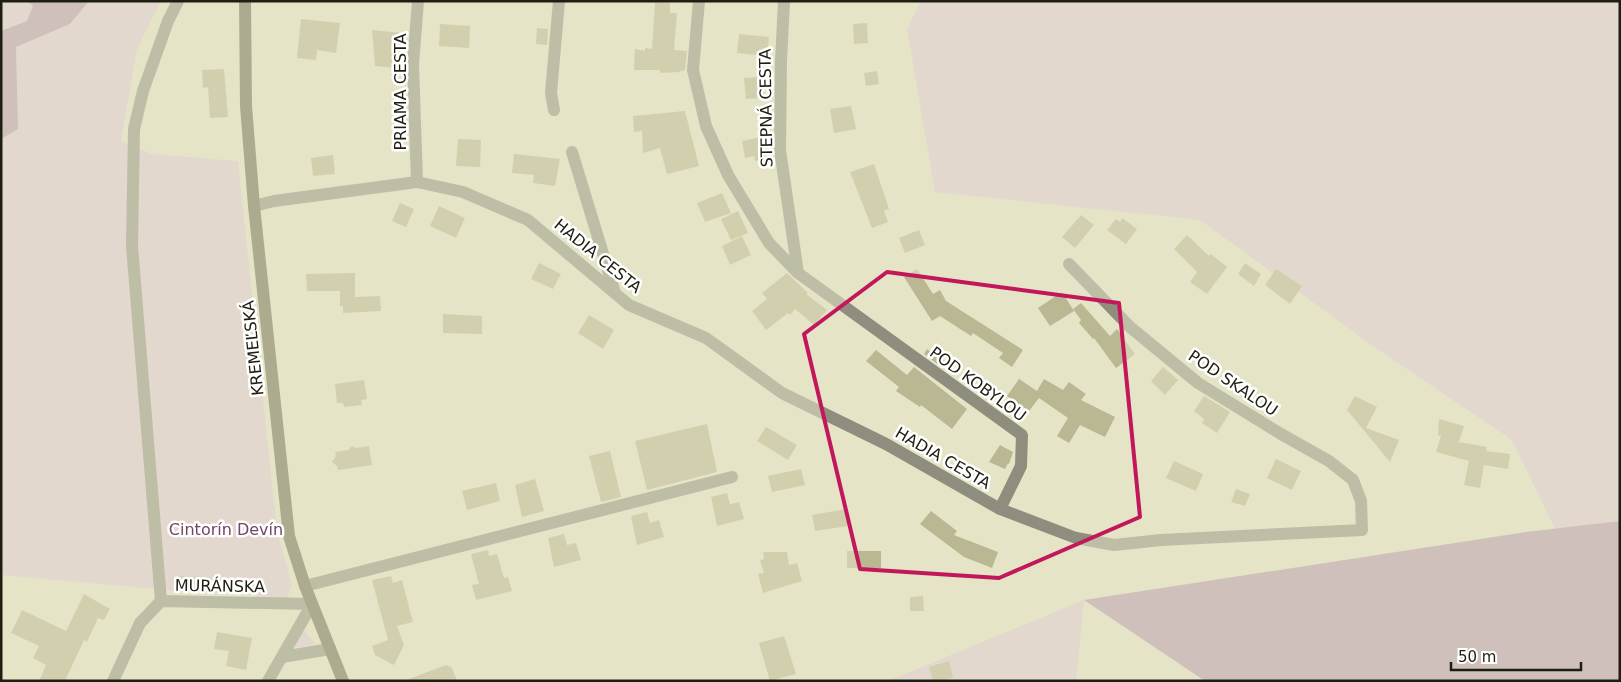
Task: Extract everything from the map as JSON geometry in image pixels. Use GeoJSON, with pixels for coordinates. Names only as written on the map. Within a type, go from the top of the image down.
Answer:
{"type":"FeatureCollection","features":[{"type":"Feature","properties":{"kind":"street"},"geometry":{"type":"LineString","coordinates":[[161,601],[132,246],[134,129],[143,91],[168,21],[178,1]]}},
{"type":"Feature","properties":{"kind":"street","name":"KREMEĽSKÁ"},"geometry":{"type":"LineString","coordinates":[[245,1],[246,106],[254,206],[289,536],[305,586],[344,681]]}},
{"type":"Feature","properties":{"kind":"street","name":"PRIAMA CESTA"},"geometry":{"type":"LineString","coordinates":[[417,182],[413,64],[418,1]]}},
{"type":"Feature","properties":{"kind":"street"},"geometry":{"type":"LineString","coordinates":[[554,110],[551,93],[559,1]]}},
{"type":"Feature","properties":{"kind":"street","name":"POD KOBYLOU"},"geometry":{"type":"LineString","coordinates":[[699,1],[693,70],[706,126],[728,175],[769,243],[798,274],[1022,435],[1022,466],[1000,509]]}},
{"type":"Feature","properties":{"kind":"street","name":"STEPNÁ CESTA"},"geometry":{"type":"LineString","coordinates":[[784,1],[780,150],[798,274]]}},
{"type":"Feature","properties":{"kind":"street"},"geometry":{"type":"LineString","coordinates":[[572,152],[615,293]]}},
{"type":"Feature","properties":{"kind":"street","name":"HADIA CESTA"},"geometry":{"type":"LineString","coordinates":[[254,206],[274,201],[417,182],[463,192],[528,220],[630,305],[706,338],[782,393],[886,444],[1000,509]]}},
{"type":"Feature","properties":{"kind":"street","name":"POD SKALOU"},"geometry":{"type":"LineString","coordinates":[[1000,509],[1076,538],[1114,545],[1161,540],[1362,530],[1361,501],[1353,480],[1329,461],[1198,383],[1130,327],[1069,264]]}},
{"type":"Feature","properties":{"kind":"street"},"geometry":{"type":"LineString","coordinates":[[305,586],[732,477]]}},
{"type":"Feature","properties":{"kind":"street","name":"MURÁNSKA"},"geometry":{"type":"LineString","coordinates":[[113,681],[140,623],[161,601],[312,604]]}},
{"type":"Feature","properties":{"kind":"street"},"geometry":{"type":"LineString","coordinates":[[268,681],[312,604]]}},
{"type":"Feature","properties":{"kind":"street"},"geometry":{"type":"LineString","coordinates":[[282,657],[330,649]]}},
{"type":"Feature","properties":{"kind":"highlighted area"},"geometry":{"type":"Polygon","coordinates":[[[887,272],[1119,303],[1140,517],[999,578],[860,569],[804,334],[887,272]]]}},
{"type":"Feature","properties":{"kind":"green space"},"geometry":{"type":"Polygon","coordinates":[[[1,1],[28,1],[34,5],[27,21],[1,31],[1,1]]]}},
{"type":"Feature","properties":{"kind":"green space","name":"Cintorín Devín"},"geometry":{"type":"Polygon","coordinates":[[[89,1],[161,1],[137,49],[121,141],[152,154],[238,161],[277,532],[292,585],[287,598],[210,592],[210,577],[178,576],[178,591],[1,575],[1,139],[18,129],[16,47],[70,24],[89,1]]]}},
{"type":"Feature","properties":{"kind":"green space"},"geometry":{"type":"Polygon","coordinates":[[[921,1],[1620,1],[1620,521],[1555,529],[1512,440],[1370,344],[1200,220],[935,192],[907,29],[921,1]]]}},
{"type":"Feature","properties":{"kind":"green space"},"geometry":{"type":"Polygon","coordinates":[[[1084,600],[1076,681],[888,681],[1084,600]]]}},
{"type":"Feature","properties":{"kind":"green space"},"geometry":{"type":"Polygon","coordinates":[[[304,630],[315,644],[295,648],[300,633],[304,630]]]}},
{"type":"Feature","properties":{"kind":"shaded area"},"geometry":{"type":"Polygon","coordinates":[[[28,1],[89,1],[70,24],[16,47],[18,129],[1,139],[1,31],[27,21],[33,6],[28,1]]]}},
{"type":"Feature","properties":{"kind":"shaded area"},"geometry":{"type":"Polygon","coordinates":[[[1620,521],[1620,681],[1205,681],[1084,600],[1526,532],[1620,521]]]}},
{"type":"Feature","properties":{"kind":"building"},"geometry":{"type":"Polygon","coordinates":[[[655,2],[670,3],[670,13],[677,13],[674,50],[687,51],[685,70],[660,73],[660,70],[634,70],[635,49],[645,51],[645,48],[652,49],[655,2]]]}},
{"type":"Feature","properties":{"kind":"building"},"geometry":{"type":"Polygon","coordinates":[[[301,19],[340,23],[336,53],[317,50],[316,60],[297,58],[301,19]]]}},
{"type":"Feature","properties":{"kind":"building"},"geometry":{"type":"Polygon","coordinates":[[[867,23],[868,43],[854,44],[853,24],[867,23]]]}},
{"type":"Feature","properties":{"kind":"building"},"geometry":{"type":"Polygon","coordinates":[[[440,24],[470,26],[469,48],[439,46],[440,24]]]}},
{"type":"Feature","properties":{"kind":"building"},"geometry":{"type":"Polygon","coordinates":[[[537,28],[548,29],[547,45],[536,44],[537,28]]]}},
{"type":"Feature","properties":{"kind":"building"},"geometry":{"type":"Polygon","coordinates":[[[372,30],[403,33],[401,61],[397,63],[396,68],[375,66],[372,30]]]}},
{"type":"Feature","properties":{"kind":"building"},"geometry":{"type":"Polygon","coordinates":[[[739,34],[769,37],[767,56],[737,53],[739,34]]]}},
{"type":"Feature","properties":{"kind":"building"},"geometry":{"type":"Polygon","coordinates":[[[224,69],[228,117],[210,118],[208,87],[203,88],[202,70],[224,69]]]}},
{"type":"Feature","properties":{"kind":"building"},"geometry":{"type":"Polygon","coordinates":[[[877,71],[879,84],[866,86],[864,73],[877,71]]]}},
{"type":"Feature","properties":{"kind":"building"},"geometry":{"type":"Polygon","coordinates":[[[763,77],[764,98],[746,99],[744,78],[763,77]]]}},
{"type":"Feature","properties":{"kind":"building"},"geometry":{"type":"Polygon","coordinates":[[[851,106],[856,129],[834,133],[830,109],[851,106]]]}},
{"type":"Feature","properties":{"kind":"building"},"geometry":{"type":"Polygon","coordinates":[[[685,111],[699,166],[667,174],[660,148],[643,153],[642,131],[634,132],[633,116],[685,111]]]}},
{"type":"Feature","properties":{"kind":"building"},"geometry":{"type":"Polygon","coordinates":[[[766,136],[771,158],[755,161],[754,156],[745,158],[742,141],[766,136]]]}},
{"type":"Feature","properties":{"kind":"building"},"geometry":{"type":"Polygon","coordinates":[[[458,139],[481,140],[480,167],[456,166],[458,139]]]}},
{"type":"Feature","properties":{"kind":"building"},"geometry":{"type":"Polygon","coordinates":[[[514,154],[560,159],[555,186],[533,183],[534,175],[512,173],[514,154]]]}},
{"type":"Feature","properties":{"kind":"building"},"geometry":{"type":"Polygon","coordinates":[[[333,155],[335,174],[313,176],[311,158],[333,155]]]}},
{"type":"Feature","properties":{"kind":"building"},"geometry":{"type":"Polygon","coordinates":[[[874,164],[889,209],[884,211],[888,222],[872,228],[850,172],[874,164]]]}},
{"type":"Feature","properties":{"kind":"building"},"geometry":{"type":"Polygon","coordinates":[[[722,193],[731,213],[705,222],[697,203],[722,193]]]}},
{"type":"Feature","properties":{"kind":"building"},"geometry":{"type":"Polygon","coordinates":[[[400,203],[414,209],[406,227],[392,221],[400,203]]]}},
{"type":"Feature","properties":{"kind":"building"},"geometry":{"type":"Polygon","coordinates":[[[439,206],[465,218],[456,238],[430,226],[439,206]]]}},
{"type":"Feature","properties":{"kind":"building"},"geometry":{"type":"Polygon","coordinates":[[[738,211],[748,233],[731,240],[721,219],[738,211]]]}},
{"type":"Feature","properties":{"kind":"building"},"geometry":{"type":"Polygon","coordinates":[[[1081,215],[1094,225],[1075,248],[1062,237],[1081,215]]]}},
{"type":"Feature","properties":{"kind":"building"},"geometry":{"type":"Polygon","coordinates":[[[1122,218],[1137,229],[1126,244],[1107,230],[1116,219],[1120,222],[1122,218]]]}},
{"type":"Feature","properties":{"kind":"building"},"geometry":{"type":"Polygon","coordinates":[[[919,230],[925,245],[905,253],[899,238],[919,230]]]}},
{"type":"Feature","properties":{"kind":"building"},"geometry":{"type":"Polygon","coordinates":[[[1187,235],[1209,256],[1211,254],[1227,267],[1207,294],[1190,282],[1197,272],[1174,249],[1187,235]]]}},
{"type":"Feature","properties":{"kind":"building"},"geometry":{"type":"Polygon","coordinates":[[[742,236],[751,255],[730,265],[722,246],[742,236]]]}},
{"type":"Feature","properties":{"kind":"building"},"geometry":{"type":"Polygon","coordinates":[[[539,263],[561,274],[553,289],[531,279],[539,263]]]}},
{"type":"Feature","properties":{"kind":"building"},"geometry":{"type":"Polygon","coordinates":[[[1245,263],[1261,274],[1254,286],[1238,274],[1245,263]]]}},
{"type":"Feature","properties":{"kind":"building"},"geometry":{"type":"Polygon","coordinates":[[[917,269],[933,294],[940,290],[946,301],[1023,350],[1012,367],[999,358],[1003,353],[973,333],[971,336],[940,316],[932,321],[904,277],[917,269]]]}},
{"type":"Feature","properties":{"kind":"building"},"geometry":{"type":"Polygon","coordinates":[[[1276,269],[1302,286],[1290,304],[1265,285],[1276,269]]]}},
{"type":"Feature","properties":{"kind":"building"},"geometry":{"type":"Polygon","coordinates":[[[355,273],[355,297],[380,296],[381,311],[343,313],[343,306],[340,306],[340,291],[307,291],[306,274],[355,273]]]}},
{"type":"Feature","properties":{"kind":"building"},"geometry":{"type":"Polygon","coordinates":[[[787,273],[808,293],[806,294],[827,310],[814,325],[795,309],[790,315],[788,313],[766,330],[752,311],[767,299],[762,293],[787,273]]]}},
{"type":"Feature","properties":{"kind":"building"},"geometry":{"type":"Polygon","coordinates":[[[1062,292],[1074,311],[1050,326],[1038,308],[1062,292]]]}},
{"type":"Feature","properties":{"kind":"building"},"geometry":{"type":"Polygon","coordinates":[[[1081,303],[1110,336],[1117,329],[1135,354],[1116,368],[1094,338],[1079,323],[1081,320],[1073,309],[1081,303]]]}},
{"type":"Feature","properties":{"kind":"building"},"geometry":{"type":"Polygon","coordinates":[[[443,314],[482,316],[482,334],[443,333],[443,314]]]}},
{"type":"Feature","properties":{"kind":"building"},"geometry":{"type":"Polygon","coordinates":[[[589,315],[614,330],[603,349],[578,333],[589,315]]]}},
{"type":"Feature","properties":{"kind":"building"},"geometry":{"type":"Polygon","coordinates":[[[927,349],[947,363],[943,368],[924,354],[927,349]]]}},
{"type":"Feature","properties":{"kind":"building"},"geometry":{"type":"Polygon","coordinates":[[[876,350],[907,375],[914,367],[967,409],[952,429],[921,405],[920,407],[896,391],[899,387],[866,361],[876,350]]]}},
{"type":"Feature","properties":{"kind":"building"},"geometry":{"type":"Polygon","coordinates":[[[1163,367],[1178,380],[1165,395],[1151,381],[1163,367]]]}},
{"type":"Feature","properties":{"kind":"building"},"geometry":{"type":"Polygon","coordinates":[[[1019,379],[1037,391],[1044,379],[1063,390],[1069,382],[1086,394],[1081,400],[1115,417],[1105,437],[1080,425],[1069,443],[1057,436],[1068,418],[1039,398],[1029,411],[1007,396],[1019,379]]]}},
{"type":"Feature","properties":{"kind":"building"},"geometry":{"type":"Polygon","coordinates":[[[364,380],[367,399],[361,400],[362,405],[344,407],[343,403],[337,403],[335,384],[364,380]]]}},
{"type":"Feature","properties":{"kind":"building"},"geometry":{"type":"Polygon","coordinates":[[[1204,396],[1230,412],[1217,433],[1202,423],[1204,419],[1194,411],[1204,396]]]}},
{"type":"Feature","properties":{"kind":"building"},"geometry":{"type":"Polygon","coordinates":[[[1355,396],[1377,407],[1366,428],[1399,440],[1390,462],[1347,410],[1355,396]]]}},
{"type":"Feature","properties":{"kind":"building"},"geometry":{"type":"Polygon","coordinates":[[[1439,419],[1464,426],[1459,442],[1487,447],[1486,451],[1510,454],[1508,469],[1484,465],[1480,488],[1464,485],[1469,461],[1436,452],[1441,436],[1438,435],[1439,419]]]}},
{"type":"Feature","properties":{"kind":"building"},"geometry":{"type":"Polygon","coordinates":[[[707,424],[717,472],[647,490],[635,441],[707,424]]]}},
{"type":"Feature","properties":{"kind":"building"},"geometry":{"type":"Polygon","coordinates":[[[766,427],[797,445],[788,460],[757,441],[766,427]]]}},
{"type":"Feature","properties":{"kind":"building"},"geometry":{"type":"Polygon","coordinates":[[[1000,445],[1013,452],[1005,469],[989,462],[1000,445]]]}},
{"type":"Feature","properties":{"kind":"building"},"geometry":{"type":"Polygon","coordinates":[[[352,446],[356,448],[369,446],[372,465],[338,470],[337,466],[332,462],[336,456],[335,452],[348,450],[352,446]]]}},
{"type":"Feature","properties":{"kind":"building"},"geometry":{"type":"Polygon","coordinates":[[[610,451],[621,497],[601,502],[589,456],[610,451]]]}},
{"type":"Feature","properties":{"kind":"building"},"geometry":{"type":"Polygon","coordinates":[[[1276,459],[1301,471],[1292,490],[1267,478],[1276,459]]]}},
{"type":"Feature","properties":{"kind":"building"},"geometry":{"type":"Polygon","coordinates":[[[1174,461],[1203,474],[1196,491],[1166,478],[1174,461]]]}},
{"type":"Feature","properties":{"kind":"building"},"geometry":{"type":"Polygon","coordinates":[[[801,469],[805,485],[772,492],[768,476],[801,469]]]}},
{"type":"Feature","properties":{"kind":"building"},"geometry":{"type":"Polygon","coordinates":[[[535,479],[544,511],[522,517],[515,485],[535,479]]]}},
{"type":"Feature","properties":{"kind":"building"},"geometry":{"type":"Polygon","coordinates":[[[496,483],[500,501],[467,510],[462,491],[496,483]]]}},
{"type":"Feature","properties":{"kind":"building"},"geometry":{"type":"Polygon","coordinates":[[[1236,489],[1250,494],[1245,506],[1231,502],[1236,489]]]}},
{"type":"Feature","properties":{"kind":"building"},"geometry":{"type":"Polygon","coordinates":[[[727,493],[730,504],[739,502],[744,519],[717,526],[711,497],[727,493]]]}},
{"type":"Feature","properties":{"kind":"building"},"geometry":{"type":"Polygon","coordinates":[[[846,509],[848,526],[815,531],[812,515],[846,509]]]}},
{"type":"Feature","properties":{"kind":"building"},"geometry":{"type":"Polygon","coordinates":[[[931,511],[957,531],[954,535],[998,552],[992,568],[964,557],[920,524],[931,511]]]}},
{"type":"Feature","properties":{"kind":"building"},"geometry":{"type":"Polygon","coordinates":[[[647,512],[650,523],[659,520],[664,537],[637,545],[631,516],[647,512]]]}},
{"type":"Feature","properties":{"kind":"building"},"geometry":{"type":"Polygon","coordinates":[[[564,534],[567,545],[576,543],[581,560],[554,567],[548,538],[564,534]]]}},
{"type":"Feature","properties":{"kind":"building"},"geometry":{"type":"Polygon","coordinates":[[[488,550],[489,556],[497,554],[504,578],[508,577],[512,591],[476,600],[472,585],[479,584],[471,554],[488,550]]]}},
{"type":"Feature","properties":{"kind":"building"},"geometry":{"type":"Polygon","coordinates":[[[847,551],[881,551],[881,568],[847,568],[847,551]]]}},
{"type":"Feature","properties":{"kind":"building"},"geometry":{"type":"Polygon","coordinates":[[[763,552],[787,552],[789,565],[797,563],[802,581],[763,593],[758,574],[764,573],[760,560],[764,559],[763,552]]]}},
{"type":"Feature","properties":{"kind":"building"},"geometry":{"type":"Polygon","coordinates":[[[178,576],[210,577],[210,592],[178,591],[178,576]]]}},
{"type":"Feature","properties":{"kind":"building"},"geometry":{"type":"Polygon","coordinates":[[[391,576],[393,583],[402,580],[413,622],[397,626],[404,645],[394,665],[375,655],[372,646],[388,640],[372,580],[391,576]]]}},
{"type":"Feature","properties":{"kind":"building"},"geometry":{"type":"Polygon","coordinates":[[[84,594],[110,609],[104,620],[98,618],[87,642],[84,640],[65,681],[39,681],[46,665],[33,658],[39,646],[11,633],[22,610],[66,631],[84,594]]]}},
{"type":"Feature","properties":{"kind":"building"},"geometry":{"type":"Polygon","coordinates":[[[923,596],[924,611],[910,611],[910,597],[923,596]]]}},
{"type":"Feature","properties":{"kind":"building"},"geometry":{"type":"Polygon","coordinates":[[[217,632],[252,638],[246,670],[226,666],[229,651],[214,649],[217,632]]]}},
{"type":"Feature","properties":{"kind":"building"},"geometry":{"type":"Polygon","coordinates":[[[784,636],[796,674],[770,681],[759,643],[784,636]]]}},
{"type":"Feature","properties":{"kind":"building"},"geometry":{"type":"Polygon","coordinates":[[[949,661],[953,677],[941,681],[933,681],[929,667],[949,661]]]}},
{"type":"Feature","properties":{"kind":"building"},"geometry":{"type":"Polygon","coordinates":[[[446,665],[452,668],[457,681],[409,681],[409,679],[446,665]]]}}]}
